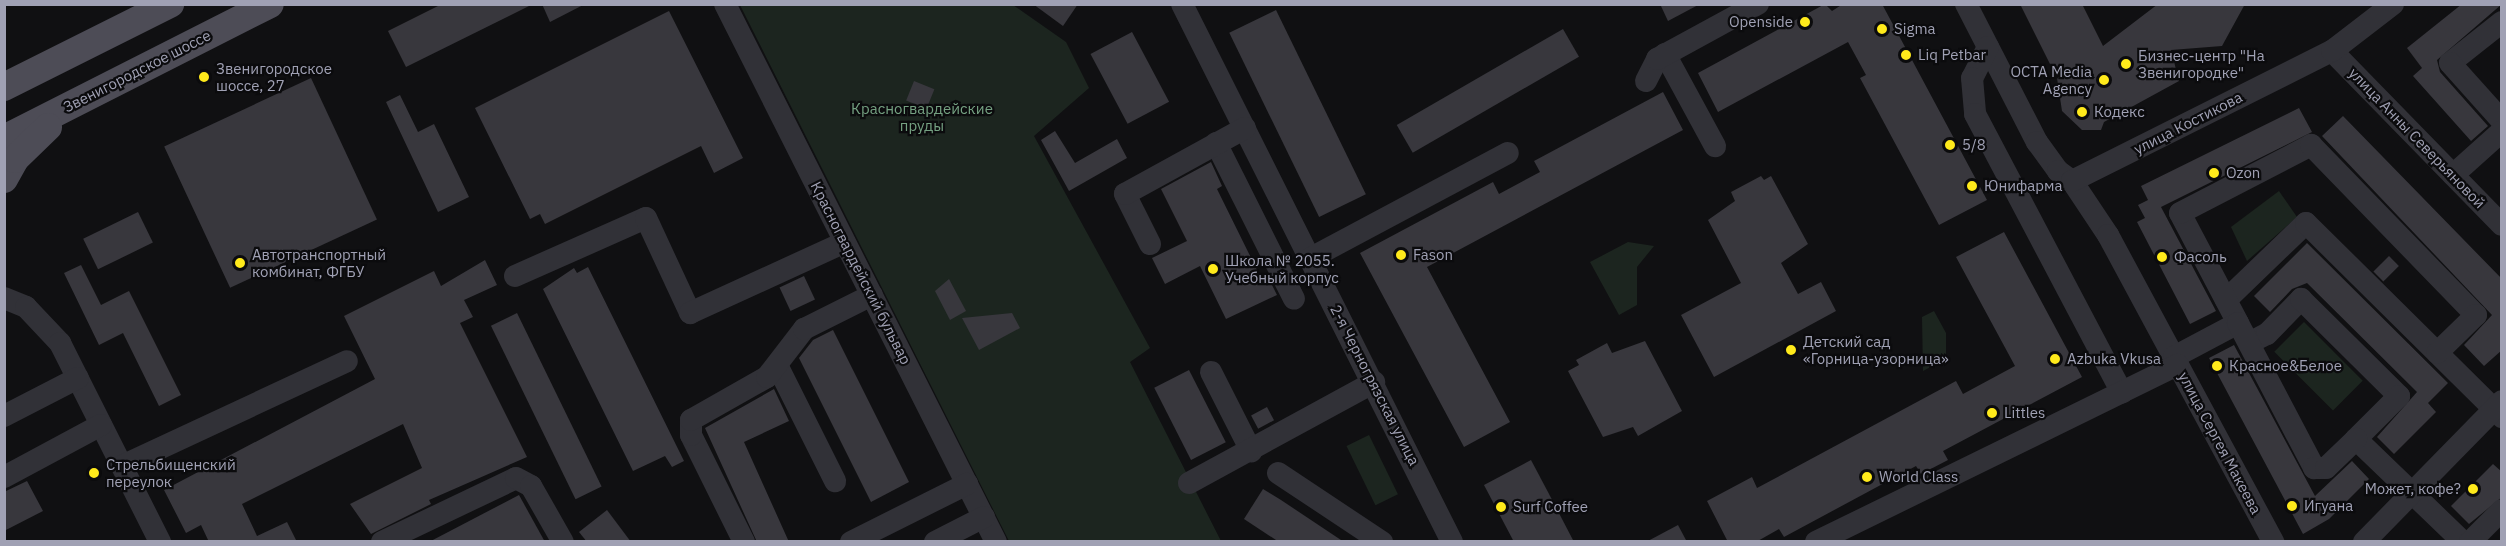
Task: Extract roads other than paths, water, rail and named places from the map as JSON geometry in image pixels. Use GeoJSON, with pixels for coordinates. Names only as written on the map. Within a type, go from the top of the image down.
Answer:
{"type":"FeatureCollection","features":[{"type":"Feature","properties":{"kind":"main road"},"geometry":{"type":"LineString","coordinates":[[4,87],[170,4]]}},
{"type":"Feature","properties":{"kind":"main road","name":"Звенигородское шоссе"},"geometry":{"type":"LineString","coordinates":[[4,139],[270,4]]}},
{"type":"Feature","properties":{"kind":"main road"},"geometry":{"type":"LineString","coordinates":[[4,76],[56,62]]}},
{"type":"Feature","properties":{"kind":"main road"},"geometry":{"type":"LineString","coordinates":[[4,178],[36,137],[92,93]]}},
{"type":"Feature","properties":{"kind":"street","name":"Красногвардейский бульвар"},"geometry":{"type":"LineString","coordinates":[[725,4],[996,542]]}},
{"type":"Feature","properties":{"kind":"street","name":"2-я Черногрязская улица"},"geometry":{"type":"LineString","coordinates":[[1182,4],[1374,382],[1452,542]]}},
{"type":"Feature","properties":{"kind":"street"},"geometry":{"type":"LineString","coordinates":[[1646,81],[1653,64],[1665,54],[1758,4]]}},
{"type":"Feature","properties":{"kind":"street","name":"улица Сергея Макеева"},"geometry":{"type":"LineString","coordinates":[[1966,4],[2037,142],[2058,171],[2072,182],[2108,235],[2273,542]]}},
{"type":"Feature","properties":{"kind":"street","name":"улица Костикова"},"geometry":{"type":"LineString","coordinates":[[2072,182],[2332,51],[2393,4]]}},
{"type":"Feature","properties":{"kind":"street"},"geometry":{"type":"LineString","coordinates":[[2502,22],[2450,63],[2502,121]]}},
{"type":"Feature","properties":{"kind":"street"},"geometry":{"type":"LineString","coordinates":[[1988,47],[1971,90],[1982,131],[2122,393]]}},
{"type":"Feature","properties":{"kind":"street","name":"улица Анны Северьяновой"},"geometry":{"type":"LineString","coordinates":[[2332,51],[2502,225]]}},
{"type":"Feature","properties":{"kind":"street"},"geometry":{"type":"LineString","coordinates":[[1665,54],[1714,146]]}},
{"type":"Feature","properties":{"kind":"street"},"geometry":{"type":"LineString","coordinates":[[1150,244],[1125,194],[1245,128]]}},
{"type":"Feature","properties":{"kind":"street"},"geometry":{"type":"LineString","coordinates":[[2453,175],[2502,131]]}},
{"type":"Feature","properties":{"kind":"street"},"geometry":{"type":"LineString","coordinates":[[1216,142],[1294,299]]}},
{"type":"Feature","properties":{"kind":"street"},"geometry":{"type":"LineString","coordinates":[[2249,343],[2267,334],[2301,299],[2399,396],[2326,468],[2314,468],[2180,213],[2311,145],[2476,315],[2437,353]]}},
{"type":"Feature","properties":{"kind":"street"},"geometry":{"type":"LineString","coordinates":[[1311,258],[1508,153]]}},
{"type":"Feature","properties":{"kind":"street"},"geometry":{"type":"LineString","coordinates":[[515,276],[646,218],[690,313],[845,242]]}},
{"type":"Feature","properties":{"kind":"street"},"geometry":{"type":"LineString","coordinates":[[2226,300],[2306,223],[2437,353],[2499,409],[2364,542]]}},
{"type":"Feature","properties":{"kind":"street"},"geometry":{"type":"LineString","coordinates":[[744,542],[689,424],[695,416],[757,384],[777,365],[804,329],[872,295]]}},
{"type":"Feature","properties":{"kind":"street"},"geometry":{"type":"LineString","coordinates":[[4,298],[26,307],[60,343],[160,542]]}},
{"type":"Feature","properties":{"kind":"street"},"geometry":{"type":"LineString","coordinates":[[1816,542],[2122,393],[2238,323]]}},
{"type":"Feature","properties":{"kind":"street"},"geometry":{"type":"LineString","coordinates":[[122,466],[347,361]]}},
{"type":"Feature","properties":{"kind":"street"},"geometry":{"type":"LineString","coordinates":[[777,365],[835,481]]}},
{"type":"Feature","properties":{"kind":"street"},"geometry":{"type":"LineString","coordinates":[[1211,372],[1251,451]]}},
{"type":"Feature","properties":{"kind":"street"},"geometry":{"type":"LineString","coordinates":[[4,416],[78,378]]}},
{"type":"Feature","properties":{"kind":"street"},"geometry":{"type":"LineString","coordinates":[[1190,483],[1251,451],[1275,433],[1374,382]]}},
{"type":"Feature","properties":{"kind":"street"},"geometry":{"type":"LineString","coordinates":[[4,477],[101,425]]}},
{"type":"Feature","properties":{"kind":"street"},"geometry":{"type":"LineString","coordinates":[[2356,439],[2463,542]]}},
{"type":"Feature","properties":{"kind":"street"},"geometry":{"type":"LineString","coordinates":[[1278,473],[1382,542]]}},
{"type":"Feature","properties":{"kind":"street"},"geometry":{"type":"LineString","coordinates":[[382,542],[516,478],[531,486],[563,542]]}},
{"type":"Feature","properties":{"kind":"street"},"geometry":{"type":"LineString","coordinates":[[851,542],[967,484]]}},
{"type":"Feature","properties":{"kind":"street"},"geometry":{"type":"LineString","coordinates":[[2470,542],[2502,510]]}},
{"type":"Feature","properties":{"kind":"street"},"geometry":{"type":"LineString","coordinates":[[935,542],[984,517]]}},
{"type":"Feature","properties":{"kind":"place","name":"Openside"},"geometry":{"type":"Point","coordinates":[1805,22]}},
{"type":"Feature","properties":{"kind":"place","name":"Sigma"},"geometry":{"type":"Point","coordinates":[1882,29]}},
{"type":"Feature","properties":{"kind":"place","name":"Liq Petbar"},"geometry":{"type":"Point","coordinates":[1906,55]}},
{"type":"Feature","properties":{"kind":"place","name":"Бизнес-центр \"На Звенигородке\""},"geometry":{"type":"Point","coordinates":[2126,64]}},
{"type":"Feature","properties":{"kind":"place","name":"Звенигородское шоссе, 27"},"geometry":{"type":"Point","coordinates":[204,77]}},
{"type":"Feature","properties":{"kind":"place","name":"OCTA Media Agency"},"geometry":{"type":"Point","coordinates":[2104,80]}},
{"type":"Feature","properties":{"kind":"place","name":"Кодекс"},"geometry":{"type":"Point","coordinates":[2082,112]}},
{"type":"Feature","properties":{"kind":"place","name":"5/8"},"geometry":{"type":"Point","coordinates":[1950,145]}},
{"type":"Feature","properties":{"kind":"place","name":"Ozon"},"geometry":{"type":"Point","coordinates":[2214,173]}},
{"type":"Feature","properties":{"kind":"place","name":"Юнифарма"},"geometry":{"type":"Point","coordinates":[1972,186]}},
{"type":"Feature","properties":{"kind":"place","name":"Fason"},"geometry":{"type":"Point","coordinates":[1401,255]}},
{"type":"Feature","properties":{"kind":"place","name":"Фасоль"},"geometry":{"type":"Point","coordinates":[2162,257]}},
{"type":"Feature","properties":{"kind":"place","name":"Автотранспортный комбинат, ФГБУ"},"geometry":{"type":"Point","coordinates":[240,263]}},
{"type":"Feature","properties":{"kind":"place","name":"Школа № 2055. Учебный корпус"},"geometry":{"type":"Point","coordinates":[1213,269]}},
{"type":"Feature","properties":{"kind":"place","name":"Детский сад «Горница-узорница»"},"geometry":{"type":"Point","coordinates":[1791,350]}},
{"type":"Feature","properties":{"kind":"place","name":"Azbuka Vkusa"},"geometry":{"type":"Point","coordinates":[2055,359]}},
{"type":"Feature","properties":{"kind":"place","name":"Красное&Белое"},"geometry":{"type":"Point","coordinates":[2217,366]}},
{"type":"Feature","properties":{"kind":"place","name":"Littles"},"geometry":{"type":"Point","coordinates":[1992,413]}},
{"type":"Feature","properties":{"kind":"place","name":"Стрельбищенский переулок"},"geometry":{"type":"Point","coordinates":[94,473]}},
{"type":"Feature","properties":{"kind":"place","name":"World Class"},"geometry":{"type":"Point","coordinates":[1867,477]}},
{"type":"Feature","properties":{"kind":"place","name":"Может, кофе?"},"geometry":{"type":"Point","coordinates":[2473,489]}},
{"type":"Feature","properties":{"kind":"place","name":"Игуана"},"geometry":{"type":"Point","coordinates":[2292,506]}},
{"type":"Feature","properties":{"kind":"place","name":"Surf Coffee"},"geometry":{"type":"Point","coordinates":[1501,507]}},
{"type":"Feature","properties":{"kind":"park label","name":"Красногвардейские пруды"},"geometry":{"type":"Point","coordinates":[922,116]}}]}
